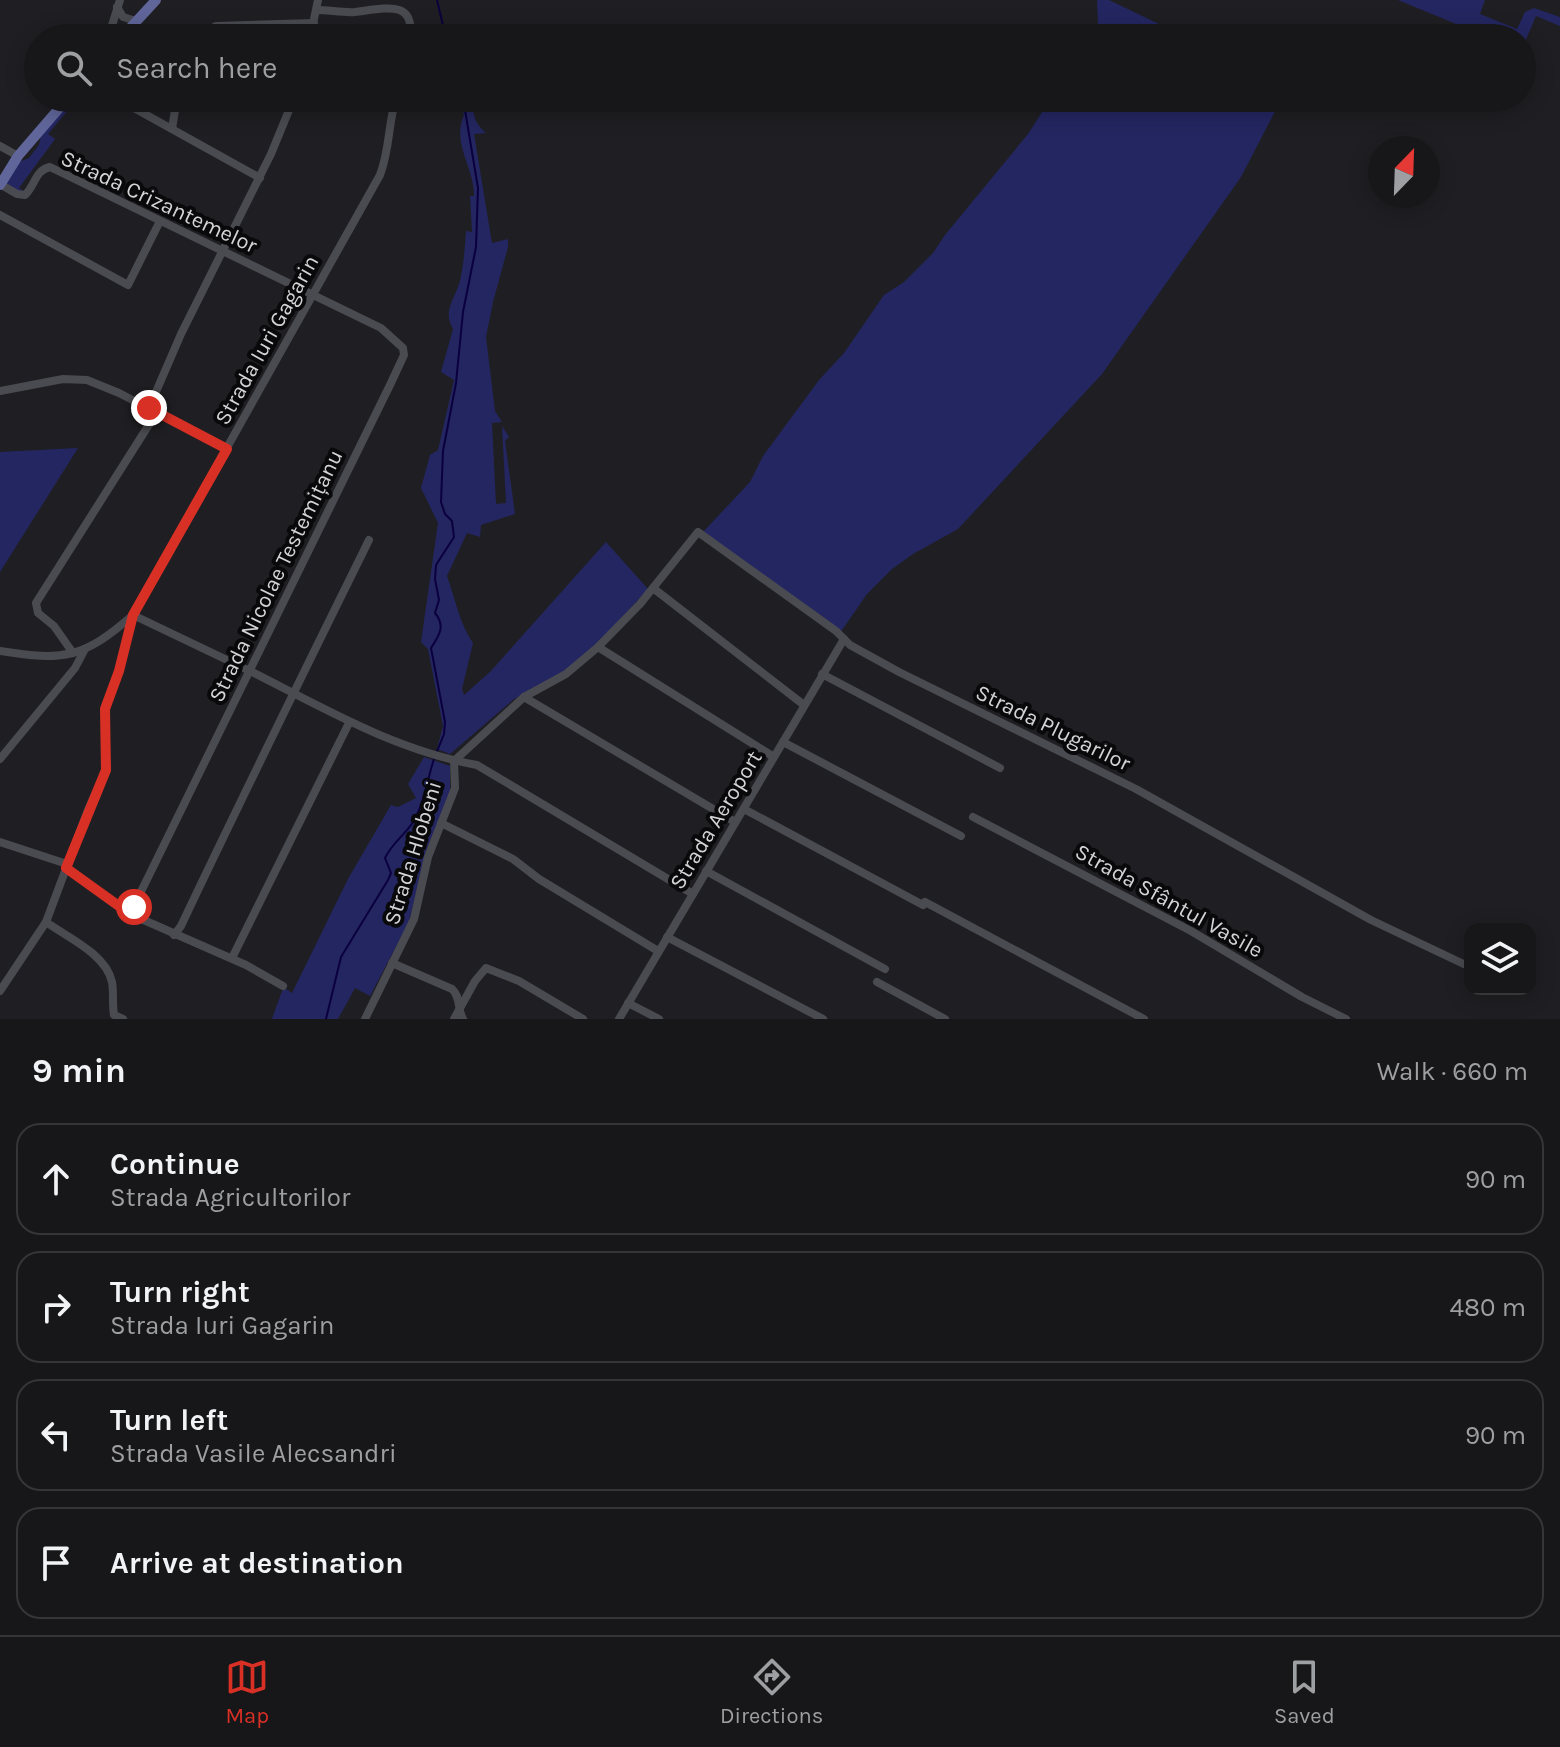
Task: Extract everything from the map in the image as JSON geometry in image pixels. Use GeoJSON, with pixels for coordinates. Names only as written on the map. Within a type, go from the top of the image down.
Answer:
{"type":"FeatureCollection","features":[{"type":"Feature","properties":{"kind":"main road"},"geometry":{"type":"LineString","coordinates":[[133,24],[156,0]]}},
{"type":"Feature","properties":{"kind":"main road"},"geometry":{"type":"LineString","coordinates":[[0,184],[18,156],[56,112]]}},
{"type":"Feature","properties":{"kind":"street"},"geometry":{"type":"LineString","coordinates":[[281,24],[314,23],[317,5],[355,12],[395,3],[409,11],[409,24]]}},
{"type":"Feature","properties":{"kind":"street"},"geometry":{"type":"LineString","coordinates":[[118,4],[123,17],[136,21]]}},
{"type":"Feature","properties":{"kind":"street"},"geometry":{"type":"LineString","coordinates":[[112,24],[118,4]]}},
{"type":"Feature","properties":{"kind":"street"},"geometry":{"type":"LineString","coordinates":[[141,112],[260,178]]}},
{"type":"Feature","properties":{"kind":"street"},"geometry":{"type":"LineString","coordinates":[[172,129],[175,112]]}},
{"type":"Feature","properties":{"kind":"street"},"geometry":{"type":"LineString","coordinates":[[73,653],[54,626],[38,613],[36,603],[153,410],[175,346],[260,178],[288,112]]}},
{"type":"Feature","properties":{"kind":"street","name":"Strada Iuri Gagarin"},"geometry":{"type":"LineString","coordinates":[[0,991],[46,922],[106,770],[105,709],[119,671],[133,615],[380,175],[387,157],[392,112]]}},
{"type":"Feature","properties":{"kind":"street"},"geometry":{"type":"LineString","coordinates":[[0,146],[18,156]]}},
{"type":"Feature","properties":{"kind":"street","name":"Strada Crizantemelor"},"geometry":{"type":"LineString","coordinates":[[0,184],[25,195],[43,169],[50,167],[313,296]]}},
{"type":"Feature","properties":{"kind":"street"},"geometry":{"type":"LineString","coordinates":[[0,215],[128,285],[160,221]]}},
{"type":"Feature","properties":{"kind":"street","name":"Strada Nicolae Testemițanu"},"geometry":{"type":"LineString","coordinates":[[130,914],[404,355],[399,342],[381,328],[313,296]]}},
{"type":"Feature","properties":{"kind":"street"},"geometry":{"type":"LineString","coordinates":[[0,391],[63,379],[87,380],[227,449]]}},
{"type":"Feature","properties":{"kind":"street","name":"Strada Plugarilor"},"geometry":{"type":"LineString","coordinates":[[653,588],[698,532],[844,639],[923,684],[1136,789],[1371,920],[1464,964]]}},
{"type":"Feature","properties":{"kind":"street"},"geometry":{"type":"LineString","coordinates":[[174,935],[369,540]]}},
{"type":"Feature","properties":{"kind":"street"},"geometry":{"type":"LineString","coordinates":[[653,588],[804,705]]}},
{"type":"Feature","properties":{"kind":"street","name":"Strada Hlobeni"},"geometry":{"type":"LineString","coordinates":[[365,1019],[414,919],[428,857],[455,788],[454,761],[524,697],[566,674],[598,647],[653,588]]}},
{"type":"Feature","properties":{"kind":"street"},"geometry":{"type":"LineString","coordinates":[[0,651],[47,658],[73,653],[113,632],[133,615],[349,723],[435,756],[477,765],[693,894]]}},
{"type":"Feature","properties":{"kind":"street","name":"Strada Aeroport"},"geometry":{"type":"LineString","coordinates":[[619,1019],[844,639]]}},
{"type":"Feature","properties":{"kind":"street"},"geometry":{"type":"LineString","coordinates":[[598,647],[774,757]]}},
{"type":"Feature","properties":{"kind":"street"},"geometry":{"type":"LineString","coordinates":[[0,759],[75,668],[85,649]]}},
{"type":"Feature","properties":{"kind":"street"},"geometry":{"type":"LineString","coordinates":[[822,674],[1000,768]]}},
{"type":"Feature","properties":{"kind":"street"},"geometry":{"type":"LineString","coordinates":[[524,697],[735,822]]}},
{"type":"Feature","properties":{"kind":"street"},"geometry":{"type":"LineString","coordinates":[[232,958],[349,723]]}},
{"type":"Feature","properties":{"kind":"street"},"geometry":{"type":"LineString","coordinates":[[783,742],[961,836]]}},
{"type":"Feature","properties":{"kind":"street"},"geometry":{"type":"LineString","coordinates":[[744,809],[1144,1019]]}},
{"type":"Feature","properties":{"kind":"street","name":"Strada Sfântul Vasile"},"geometry":{"type":"LineString","coordinates":[[973,817],[1191,931],[1302,997],[1346,1019]]}},
{"type":"Feature","properties":{"kind":"street"},"geometry":{"type":"LineString","coordinates":[[441,823],[513,859],[539,879],[658,951]]}},
{"type":"Feature","properties":{"kind":"street"},"geometry":{"type":"LineString","coordinates":[[0,842],[66,866],[130,914],[232,958],[283,986]]}},
{"type":"Feature","properties":{"kind":"street"},"geometry":{"type":"LineString","coordinates":[[706,871],[885,969]]}},
{"type":"Feature","properties":{"kind":"street"},"geometry":{"type":"LineString","coordinates":[[46,922],[86,949],[104,966],[112,984],[114,1013],[123,1019]]}},
{"type":"Feature","properties":{"kind":"street"},"geometry":{"type":"LineString","coordinates":[[667,937],[823,1019]]}},
{"type":"Feature","properties":{"kind":"street"},"geometry":{"type":"LineString","coordinates":[[392,963],[452,989],[458,997],[459,1017]]}},
{"type":"Feature","properties":{"kind":"street"},"geometry":{"type":"LineString","coordinates":[[459,1017],[475,981],[486,968],[519,981],[583,1019]]}},
{"type":"Feature","properties":{"kind":"street"},"geometry":{"type":"LineString","coordinates":[[877,982],[945,1019]]}},
{"type":"Feature","properties":{"kind":"street"},"geometry":{"type":"LineString","coordinates":[[628,1003],[659,1019]]}},
{"type":"Feature","properties":{"kind":"shaded area"},"geometry":{"type":"Polygon","coordinates":[[[1097,0],[1109,0],[1159,24],[1098,24],[1097,0]]]}},
{"type":"Feature","properties":{"kind":"shaded area"},"geometry":{"type":"Polygon","coordinates":[[[1398,0],[1485,0],[1480,14],[1505,24],[1456,24],[1398,0]]]}},
{"type":"Feature","properties":{"kind":"shaded area"},"geometry":{"type":"Polygon","coordinates":[[[1534,8],[1560,17],[1560,26],[1536,16],[1533,24],[1519,24],[1525,12],[1534,8]]]}},
{"type":"Feature","properties":{"kind":"shaded area"},"geometry":{"type":"Polygon","coordinates":[[[61,112],[66,112],[48,134],[55,139],[19,188],[25,192],[21,194],[5,183],[19,162],[29,158],[39,145],[41,135],[61,112]]]}},
{"type":"Feature","properties":{"kind":"shaded area"},"geometry":{"type":"Polygon","coordinates":[[[463,112],[474,112],[479,126],[486,133],[474,134],[492,243],[508,239],[486,337],[495,411],[502,422],[492,423],[496,504],[506,503],[502,426],[509,437],[505,441],[515,514],[481,525],[480,537],[467,533],[447,576],[461,620],[473,643],[462,689],[464,695],[490,672],[606,542],[648,589],[598,644],[564,673],[514,699],[450,754],[437,749],[443,726],[428,649],[421,642],[438,523],[421,488],[430,455],[438,450],[454,380],[441,372],[453,329],[449,309],[461,276],[466,231],[472,232],[470,196],[474,196],[473,186],[460,136],[463,112]]]}},
{"type":"Feature","properties":{"kind":"shaded area"},"geometry":{"type":"Polygon","coordinates":[[[1042,112],[1275,112],[1241,177],[1102,374],[958,529],[892,569],[867,594],[840,633],[703,532],[750,482],[763,456],[819,380],[844,353],[884,295],[904,282],[933,253],[1042,112]]]}},
{"type":"Feature","properties":{"kind":"shaded area"},"geometry":{"type":"Polygon","coordinates":[[[78,448],[0,572],[0,452],[78,448]]]}},
{"type":"Feature","properties":{"kind":"shaded area"},"geometry":{"type":"Polygon","coordinates":[[[424,757],[450,766],[450,793],[426,851],[409,922],[370,996],[355,988],[338,1019],[272,1019],[282,991],[286,989],[292,993],[348,879],[391,805],[398,807],[416,798],[408,784],[424,757]]]}},
{"type":"Feature","properties":{"kind":"waterway"},"geometry":{"type":"LineString","coordinates":[[437,0],[443,24]]}},
{"type":"Feature","properties":{"kind":"waterway"},"geometry":{"type":"LineString","coordinates":[[436,754],[445,722],[431,648],[441,627],[435,613],[439,600],[436,565],[454,537],[452,521],[445,514],[441,502],[443,451],[456,383],[463,312],[476,247],[478,188],[465,112]]}},
{"type":"Feature","properties":{"kind":"waterway"},"geometry":{"type":"LineString","coordinates":[[326,1019],[341,957],[388,880],[391,873],[385,858],[417,814],[434,759]]}},
{"type":"Feature","properties":{"kind":"route"},"geometry":{"type":"LineString","coordinates":[[134,907],[130,914],[66,868],[106,770],[105,709],[119,671],[133,615],[227,449],[149,408]]}}]}
